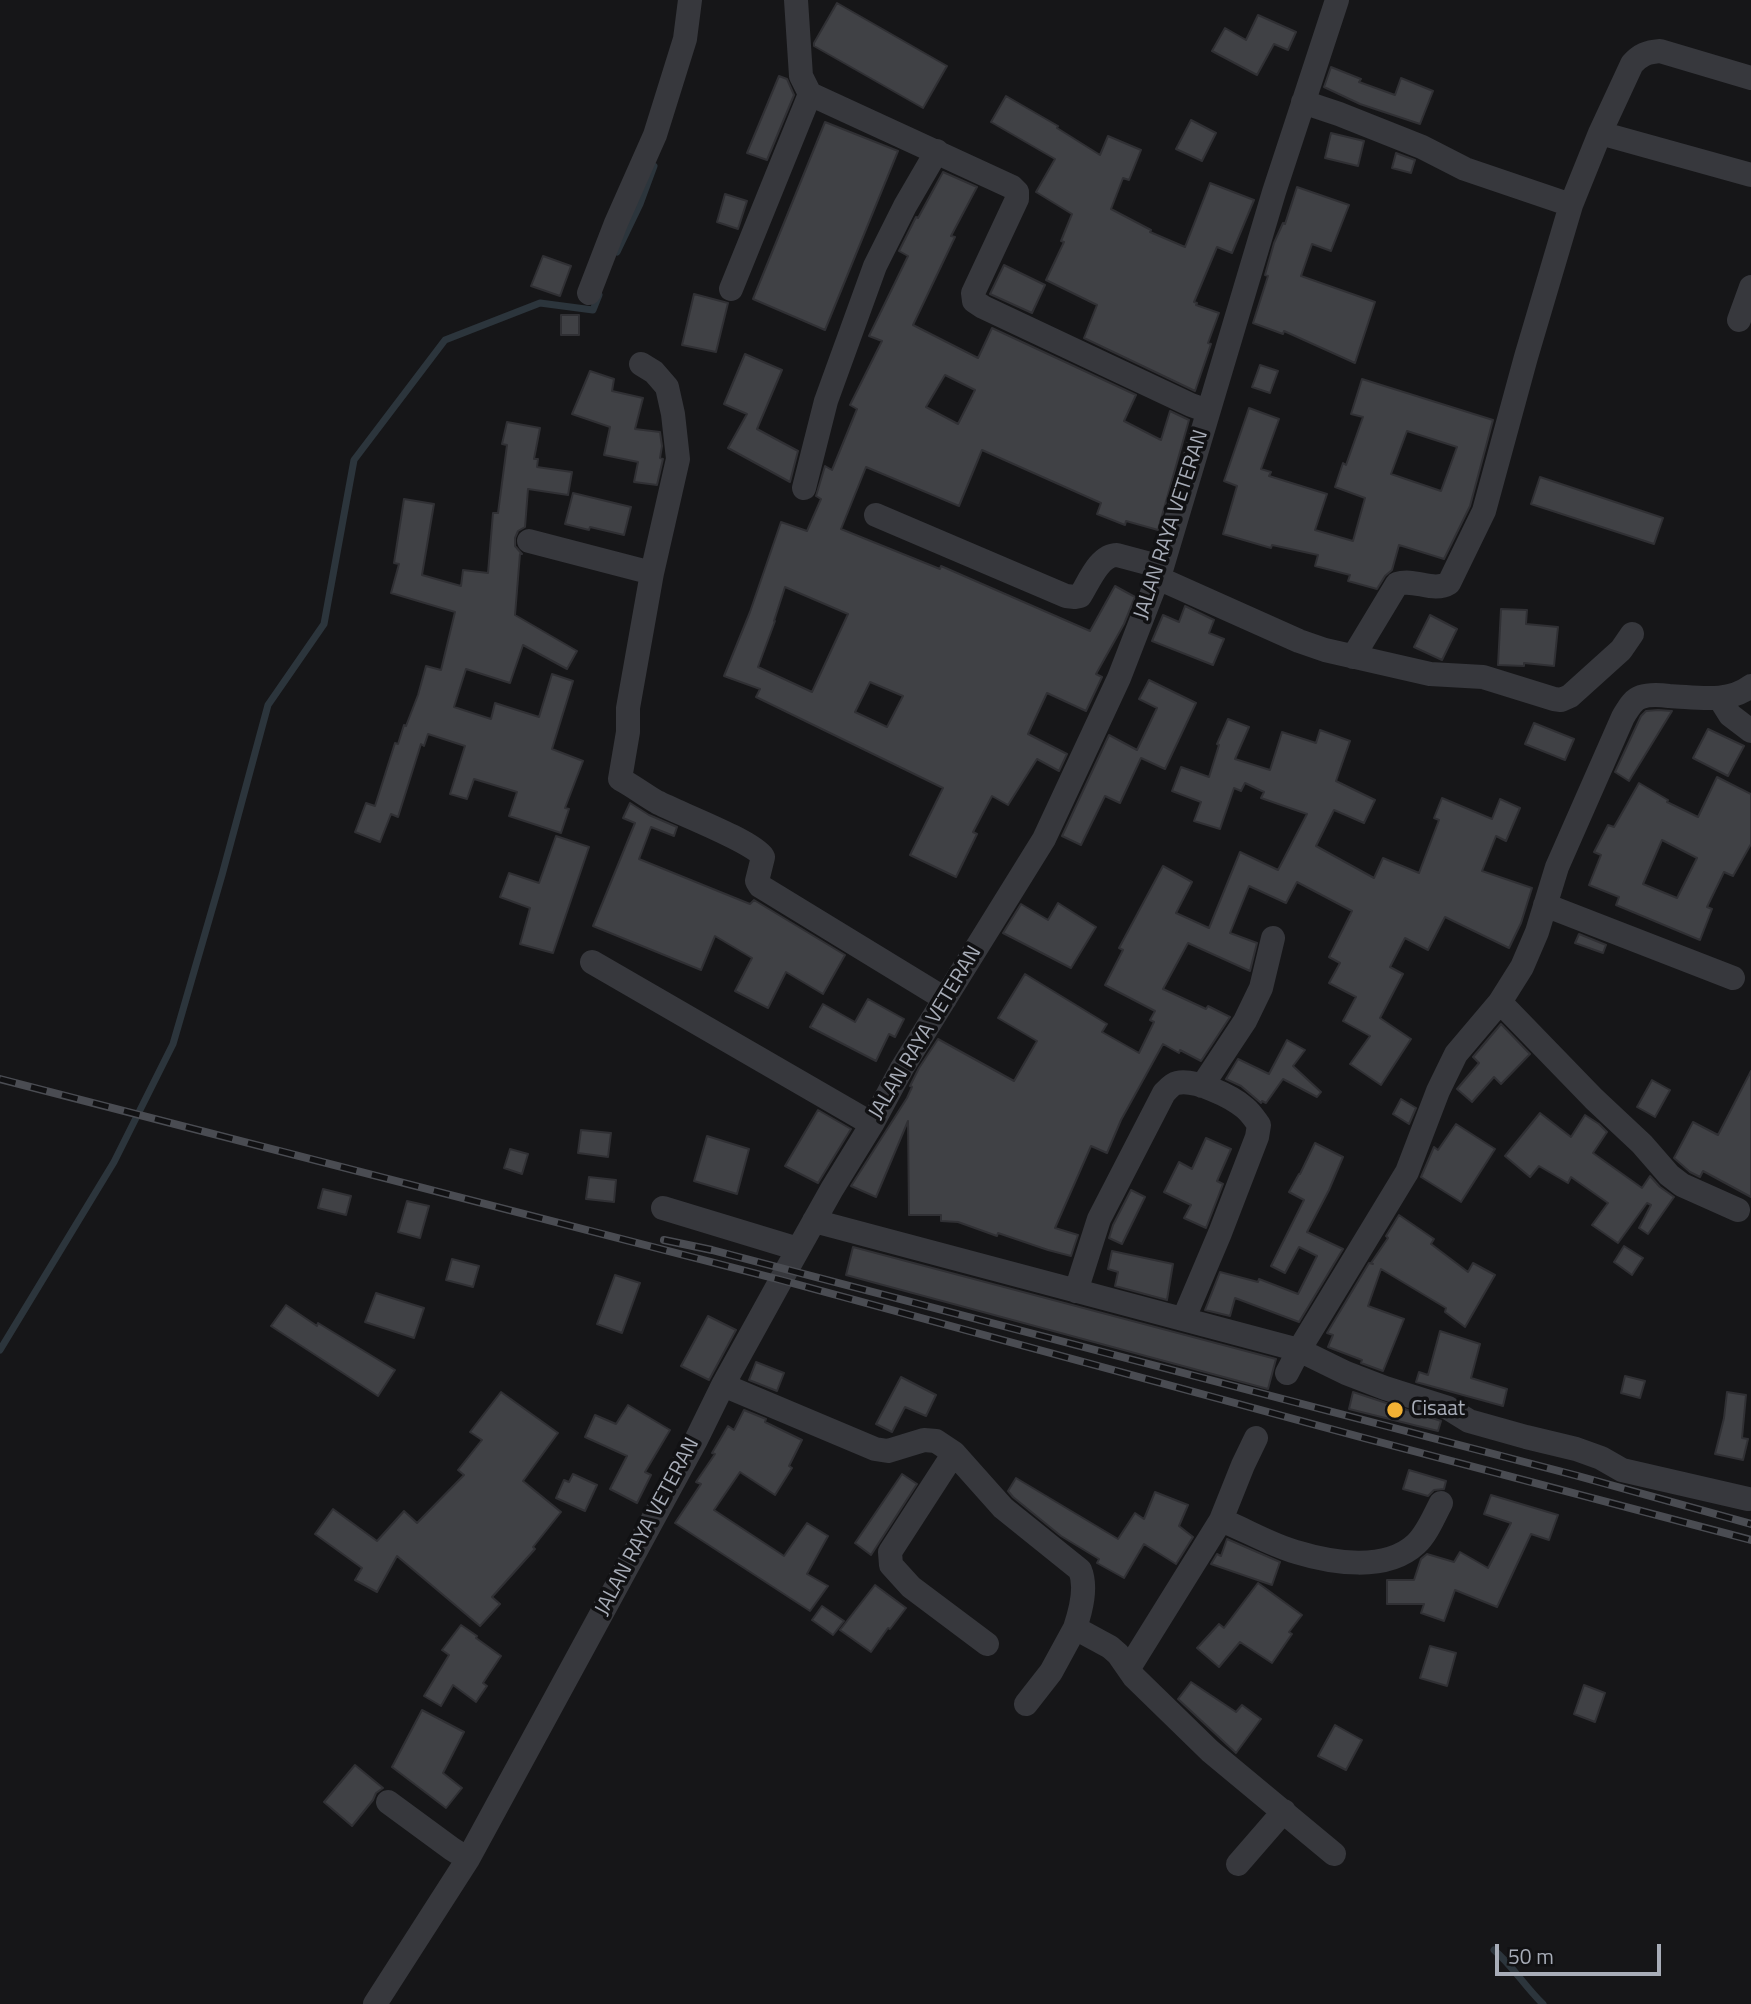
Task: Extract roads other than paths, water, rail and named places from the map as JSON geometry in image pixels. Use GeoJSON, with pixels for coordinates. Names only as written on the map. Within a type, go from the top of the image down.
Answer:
{"type":"FeatureCollection","features":[{"type":"Feature","properties":{"kind":"street"},"geometry":{"type":"LineString","coordinates":[[589,293],[655,135],[685,39],[690,0]]}},
{"type":"Feature","properties":{"kind":"street"},"geometry":{"type":"LineString","coordinates":[[796,0],[801,76],[810,94],[937,151],[1012,187],[1017,192],[1017,199],[973,293],[974,301],[1208,411]]}},
{"type":"Feature","properties":{"kind":"street","name":"JALAN RAYA VETERAN"},"geometry":{"type":"LineString","coordinates":[[375,2004],[468,1859],[814,1220],[902,1068],[1044,839],[1119,678],[1160,572],[1303,102],[1337,0]]}},
{"type":"Feature","properties":{"kind":"street"},"geometry":{"type":"LineString","coordinates":[[1353,657],[1397,584],[1407,582],[1438,587],[1449,583],[1484,511],[1571,205],[1632,64],[1647,52],[1660,51],[1751,78]]}},
{"type":"Feature","properties":{"kind":"street"},"geometry":{"type":"LineString","coordinates":[[731,289],[810,94]]}},
{"type":"Feature","properties":{"kind":"street"},"geometry":{"type":"LineString","coordinates":[[1303,102],[1422,148],[1465,169],[1571,205]]}},
{"type":"Feature","properties":{"kind":"street"},"geometry":{"type":"LineString","coordinates":[[1600,133],[1751,175]]}},
{"type":"Feature","properties":{"kind":"street"},"geometry":{"type":"LineString","coordinates":[[804,488],[827,401],[875,267],[905,206],[937,151]]}},
{"type":"Feature","properties":{"kind":"street"},"geometry":{"type":"LineString","coordinates":[[1740,320],[1751,287]]}},
{"type":"Feature","properties":{"kind":"street"},"geometry":{"type":"LineString","coordinates":[[641,364],[654,372],[667,387],[678,459],[652,573],[628,708],[628,732],[620,779],[648,796],[760,852],[763,857],[757,881],[760,886],[945,999]]}},
{"type":"Feature","properties":{"kind":"street"},"geometry":{"type":"LineString","coordinates":[[876,515],[1066,596],[1080,596],[1103,560],[1110,555],[1117,555],[1160,572],[1299,641],[1353,657],[1430,674],[1483,677],[1554,699],[1561,700],[1570,696],[1621,650],[1632,634]]}},
{"type":"Feature","properties":{"kind":"street"},"geometry":{"type":"LineString","coordinates":[[529,541],[652,573]]}},
{"type":"Feature","properties":{"kind":"street"},"geometry":{"type":"LineString","coordinates":[[1287,1373],[1298,1350],[1406,1172],[1438,1091],[1456,1054],[1500,1002],[1522,967],[1537,932],[1557,867],[1623,717],[1633,702],[1643,696],[1659,695],[1720,699],[1751,686]]}},
{"type":"Feature","properties":{"kind":"street"},"geometry":{"type":"LineString","coordinates":[[1720,699],[1730,715],[1751,732]]}},
{"type":"Feature","properties":{"kind":"street"},"geometry":{"type":"LineString","coordinates":[[1545,905],[1732,978]]}},
{"type":"Feature","properties":{"kind":"street"},"geometry":{"type":"LineString","coordinates":[[1206,1081],[1245,1021],[1261,988],[1273,938]]}},
{"type":"Feature","properties":{"kind":"street"},"geometry":{"type":"LineString","coordinates":[[592,962],[872,1124]]}},
{"type":"Feature","properties":{"kind":"street"},"geometry":{"type":"LineString","coordinates":[[1500,1002],[1594,1099],[1642,1144],[1669,1175],[1682,1185],[1738,1210]]}},
{"type":"Feature","properties":{"kind":"street"},"geometry":{"type":"LineString","coordinates":[[1076,1291],[1099,1219],[1164,1093],[1180,1082],[1206,1081],[1244,1107],[1259,1125],[1257,1137],[1220,1233],[1184,1318]]}},
{"type":"Feature","properties":{"kind":"street"},"geometry":{"type":"LineString","coordinates":[[663,1208],[798,1249]]}},
{"type":"Feature","properties":{"kind":"street"},"geometry":{"type":"LineString","coordinates":[[814,1220],[1298,1350],[1346,1373],[1448,1408],[1469,1421],[1576,1449],[1601,1458],[1622,1470],[1748,1499]]}},
{"type":"Feature","properties":{"kind":"street"},"geometry":{"type":"LineString","coordinates":[[723,1385],[875,1449],[888,1451],[925,1440],[936,1441],[954,1453],[1003,1508],[1080,1570],[1082,1601],[1075,1628],[1051,1672],[1026,1704]]}},
{"type":"Feature","properties":{"kind":"street"},"geometry":{"type":"LineString","coordinates":[[1129,1668],[1222,1520],[1256,1438]]}},
{"type":"Feature","properties":{"kind":"street"},"geometry":{"type":"LineString","coordinates":[[954,1453],[890,1552],[889,1559],[891,1566],[911,1587],[987,1644]]}},
{"type":"Feature","properties":{"kind":"street"},"geometry":{"type":"LineString","coordinates":[[1222,1520],[1295,1552],[1358,1562],[1388,1559],[1407,1551],[1418,1542],[1441,1503]]}},
{"type":"Feature","properties":{"kind":"street"},"geometry":{"type":"LineString","coordinates":[[1075,1628],[1110,1647],[1134,1677],[1210,1751],[1334,1854]]}},
{"type":"Feature","properties":{"kind":"street"},"geometry":{"type":"LineString","coordinates":[[388,1802],[468,1859]]}},
{"type":"Feature","properties":{"kind":"street"},"geometry":{"type":"LineString","coordinates":[[1238,1864],[1284,1811]]}},
{"type":"Feature","properties":{"kind":"waterway"},"geometry":{"type":"LineString","coordinates":[[617,252],[640,204],[654,166]]}},
{"type":"Feature","properties":{"kind":"waterway"},"geometry":{"type":"LineString","coordinates":[[0,1350],[114,1162],[173,1044],[268,705],[324,624],[354,460],[445,340],[540,303],[593,310],[599,295]]}},
{"type":"Feature","properties":{"kind":"waterway"},"geometry":{"type":"LineString","coordinates":[[1494,1950],[1543,2004]]}},
{"type":"Feature","properties":{"kind":"railway"},"geometry":{"type":"LineString","coordinates":[[0,1079],[781,1280],[1751,1540]]}},
{"type":"Feature","properties":{"kind":"railway"},"geometry":{"type":"LineString","coordinates":[[664,1240],[712,1250],[1578,1476],[1751,1524]]}},
{"type":"Feature","properties":{"kind":"place","name":"Cisaat"},"geometry":{"type":"Point","coordinates":[1395,1410]}}]}
